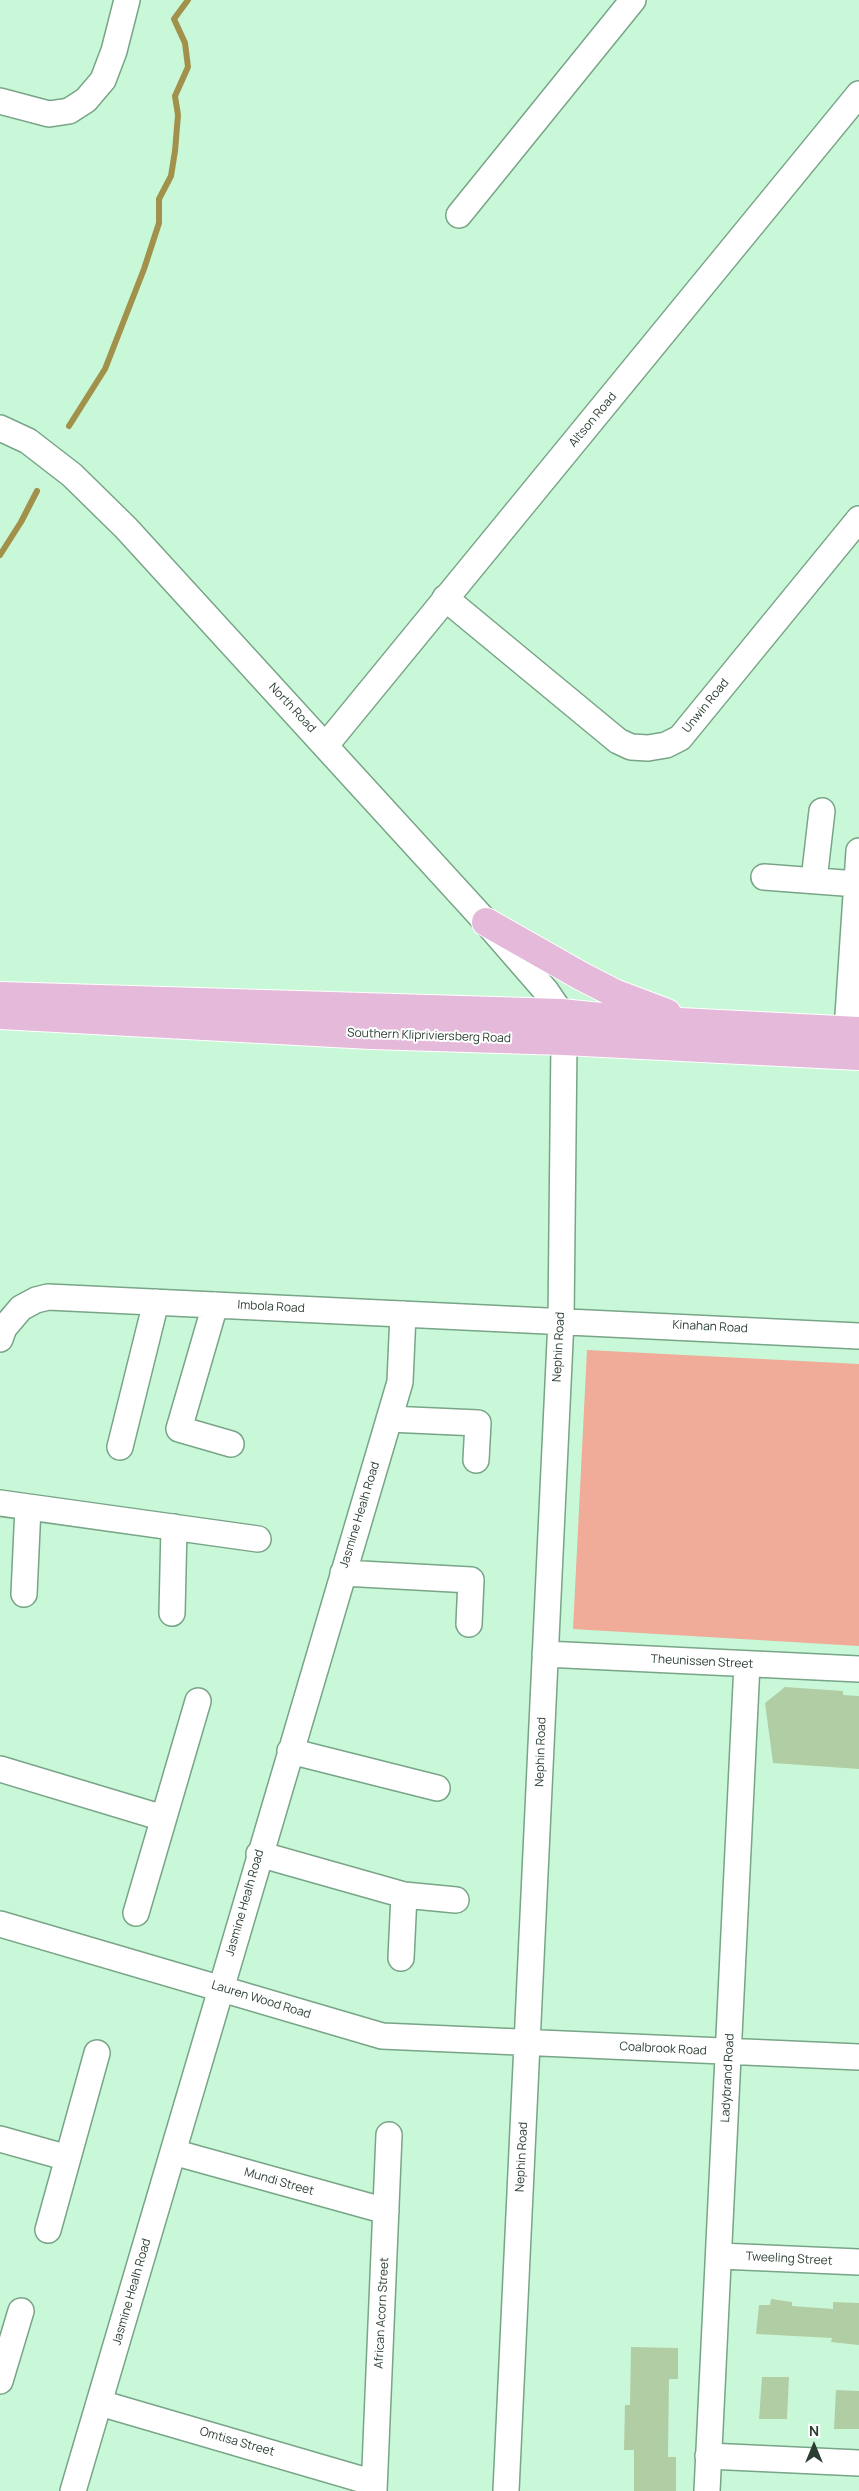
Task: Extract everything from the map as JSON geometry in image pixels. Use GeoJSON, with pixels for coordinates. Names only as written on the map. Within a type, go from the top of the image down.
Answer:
{"type":"FeatureCollection","features":[{"type":"Feature","properties":{"kind":"main road"},"geometry":{"type":"LineString","coordinates":[[486,922],[614,993],[679,1017],[708,1022]]}},
{"type":"Feature","properties":{"kind":"main road","name":"Southern Klipriviersberg Road"},"geometry":{"type":"LineString","coordinates":[[0,996],[217,1013],[371,1035],[564,1041],[859,1056]]}},
{"type":"Feature","properties":{"kind":"main road","name":"Southern Klipriviersberg Road"},"geometry":{"type":"LineString","coordinates":[[0,1015],[561,1013],[620,1019],[708,1022],[853,1031]]}},
{"type":"Feature","properties":{"kind":"street"},"geometry":{"type":"LineString","coordinates":[[0,101],[49,114],[68,111],[86,100],[103,80],[114,51],[126,0]]}},
{"type":"Feature","properties":{"kind":"street"},"geometry":{"type":"LineString","coordinates":[[459,215],[634,0]]}},
{"type":"Feature","properties":{"kind":"street","name":"Altson Road"},"geometry":{"type":"LineString","coordinates":[[326,745],[859,94]]}},
{"type":"Feature","properties":{"kind":"street","name":"North Road"},"geometry":{"type":"LineString","coordinates":[[0,428],[28,441],[72,474],[126,528],[486,922],[546,991],[561,1013]]}},
{"type":"Feature","properties":{"kind":"street","name":"Unwin Road"},"geometry":{"type":"LineString","coordinates":[[445,598],[618,742],[640,748],[666,745],[680,738],[859,519]]}},
{"type":"Feature","properties":{"kind":"street"},"geometry":{"type":"LineString","coordinates":[[814,880],[822,811]]}},
{"type":"Feature","properties":{"kind":"street"},"geometry":{"type":"LineString","coordinates":[[853,1031],[859,850]]}},
{"type":"Feature","properties":{"kind":"street"},"geometry":{"type":"LineString","coordinates":[[764,877],[857,884]]}},
{"type":"Feature","properties":{"kind":"street","name":"Nephin Road"},"geometry":{"type":"LineString","coordinates":[[506,2491],[561,1320],[564,1041],[561,1013]]}},
{"type":"Feature","properties":{"kind":"street","name":"Imbola Road"},"geometry":{"type":"LineString","coordinates":[[0,1339],[4,1328],[20,1308],[42,1298],[561,1320]]}},
{"type":"Feature","properties":{"kind":"street"},"geometry":{"type":"LineString","coordinates":[[120,1447],[156,1302]]}},
{"type":"Feature","properties":{"kind":"street"},"geometry":{"type":"LineString","coordinates":[[215,1305],[180,1429],[231,1444]]}},
{"type":"Feature","properties":{"kind":"street","name":"Jasmine Healh Road"},"geometry":{"type":"LineString","coordinates":[[73,2491],[259,1854],[400,1382],[403,1314]]}},
{"type":"Feature","properties":{"kind":"street","name":"Kinahan Road"},"geometry":{"type":"LineString","coordinates":[[561,1320],[859,1336]]}},
{"type":"Feature","properties":{"kind":"street"},"geometry":{"type":"LineString","coordinates":[[388,1419],[478,1424],[476,1460]]}},
{"type":"Feature","properties":{"kind":"street"},"geometry":{"type":"LineString","coordinates":[[0,1503],[258,1539]]}},
{"type":"Feature","properties":{"kind":"street"},"geometry":{"type":"LineString","coordinates":[[24,1594],[28,1507]]}},
{"type":"Feature","properties":{"kind":"street"},"geometry":{"type":"LineString","coordinates":[[172,1613],[174,1527]]}},
{"type":"Feature","properties":{"kind":"street"},"geometry":{"type":"LineString","coordinates":[[343,1573],[471,1580],[469,1624]]}},
{"type":"Feature","properties":{"kind":"street","name":"Theunissen Street"},"geometry":{"type":"LineString","coordinates":[[545,1654],[859,1669]]}},
{"type":"Feature","properties":{"kind":"street","name":"Ladybrand Road"},"geometry":{"type":"LineString","coordinates":[[707,2491],[720,2256],[747,1664]]}},
{"type":"Feature","properties":{"kind":"street"},"geometry":{"type":"LineString","coordinates":[[136,1913],[198,1701]]}},
{"type":"Feature","properties":{"kind":"street"},"geometry":{"type":"LineString","coordinates":[[290,1751],[437,1788]]}},
{"type":"Feature","properties":{"kind":"street"},"geometry":{"type":"LineString","coordinates":[[0,1769],[164,1818]]}},
{"type":"Feature","properties":{"kind":"street"},"geometry":{"type":"LineString","coordinates":[[259,1854],[404,1895],[456,1900]]}},
{"type":"Feature","properties":{"kind":"street"},"geometry":{"type":"LineString","coordinates":[[401,1958],[404,1895]]}},
{"type":"Feature","properties":{"kind":"street","name":"Lauren Wood Road"},"geometry":{"type":"LineString","coordinates":[[0,1924],[382,2036],[527,2042]]}},
{"type":"Feature","properties":{"kind":"street","name":"Coalbrook Road"},"geometry":{"type":"LineString","coordinates":[[527,2042],[729,2053],[859,2057]]}},
{"type":"Feature","properties":{"kind":"street"},"geometry":{"type":"LineString","coordinates":[[48,2230],[97,2053]]}},
{"type":"Feature","properties":{"kind":"street","name":"African Acorn Street"},"geometry":{"type":"LineString","coordinates":[[374,2487],[388,2135]]}},
{"type":"Feature","properties":{"kind":"street"},"geometry":{"type":"LineString","coordinates":[[0,2139],[68,2158]]}},
{"type":"Feature","properties":{"kind":"street","name":"Mundi Street"},"geometry":{"type":"LineString","coordinates":[[173,2152],[386,2212]]}},
{"type":"Feature","properties":{"kind":"street","name":"Tweeling Street"},"geometry":{"type":"LineString","coordinates":[[720,2256],[859,2262]]}},
{"type":"Feature","properties":{"kind":"street"},"geometry":{"type":"LineString","coordinates":[[0,2381],[21,2310]]}},
{"type":"Feature","properties":{"kind":"street","name":"Omtisa Street"},"geometry":{"type":"LineString","coordinates":[[100,2403],[374,2487]]}},
{"type":"Feature","properties":{"kind":"street"},"geometry":{"type":"LineString","coordinates":[[708,2456],[859,2464]]}},
{"type":"Feature","properties":{"kind":"shaded area"},"geometry":{"type":"Polygon","coordinates":[[[587,1350],[859,1364],[859,1646],[573,1629],[587,1350]]]}},
{"type":"Feature","properties":{"kind":"building"},"geometry":{"type":"Polygon","coordinates":[[[785,1687],[843,1691],[843,1695],[859,1696],[859,1769],[773,1763],[765,1703],[785,1687]]]}},
{"type":"Feature","properties":{"kind":"building"},"geometry":{"type":"Polygon","coordinates":[[[771,2299],[792,2302],[792,2306],[833,2309],[833,2302],[859,2303],[859,2345],[831,2342],[832,2338],[756,2334],[759,2305],[770,2305],[771,2299]]]}},
{"type":"Feature","properties":{"kind":"building"},"geometry":{"type":"Polygon","coordinates":[[[631,2347],[678,2348],[678,2379],[669,2379],[668,2457],[676,2457],[676,2491],[634,2491],[634,2450],[624,2450],[625,2405],[630,2405],[631,2347]]]}},
{"type":"Feature","properties":{"kind":"building"},"geometry":{"type":"Polygon","coordinates":[[[762,2377],[789,2377],[787,2419],[759,2419],[762,2377]]]}},
{"type":"Feature","properties":{"kind":"building"},"geometry":{"type":"Polygon","coordinates":[[[836,2390],[859,2391],[859,2429],[834,2429],[836,2390]]]}},
{"type":"Feature","properties":{"kind":"waterway"},"geometry":{"type":"LineString","coordinates":[[69,426],[105,369],[144,269],[159,223],[159,199],[171,176],[175,151],[178,115],[175,96],[188,67],[185,43],[174,19],[188,0]]}},
{"type":"Feature","properties":{"kind":"waterway"},"geometry":{"type":"LineString","coordinates":[[0,555],[21,522],[37,491]]}}]}
